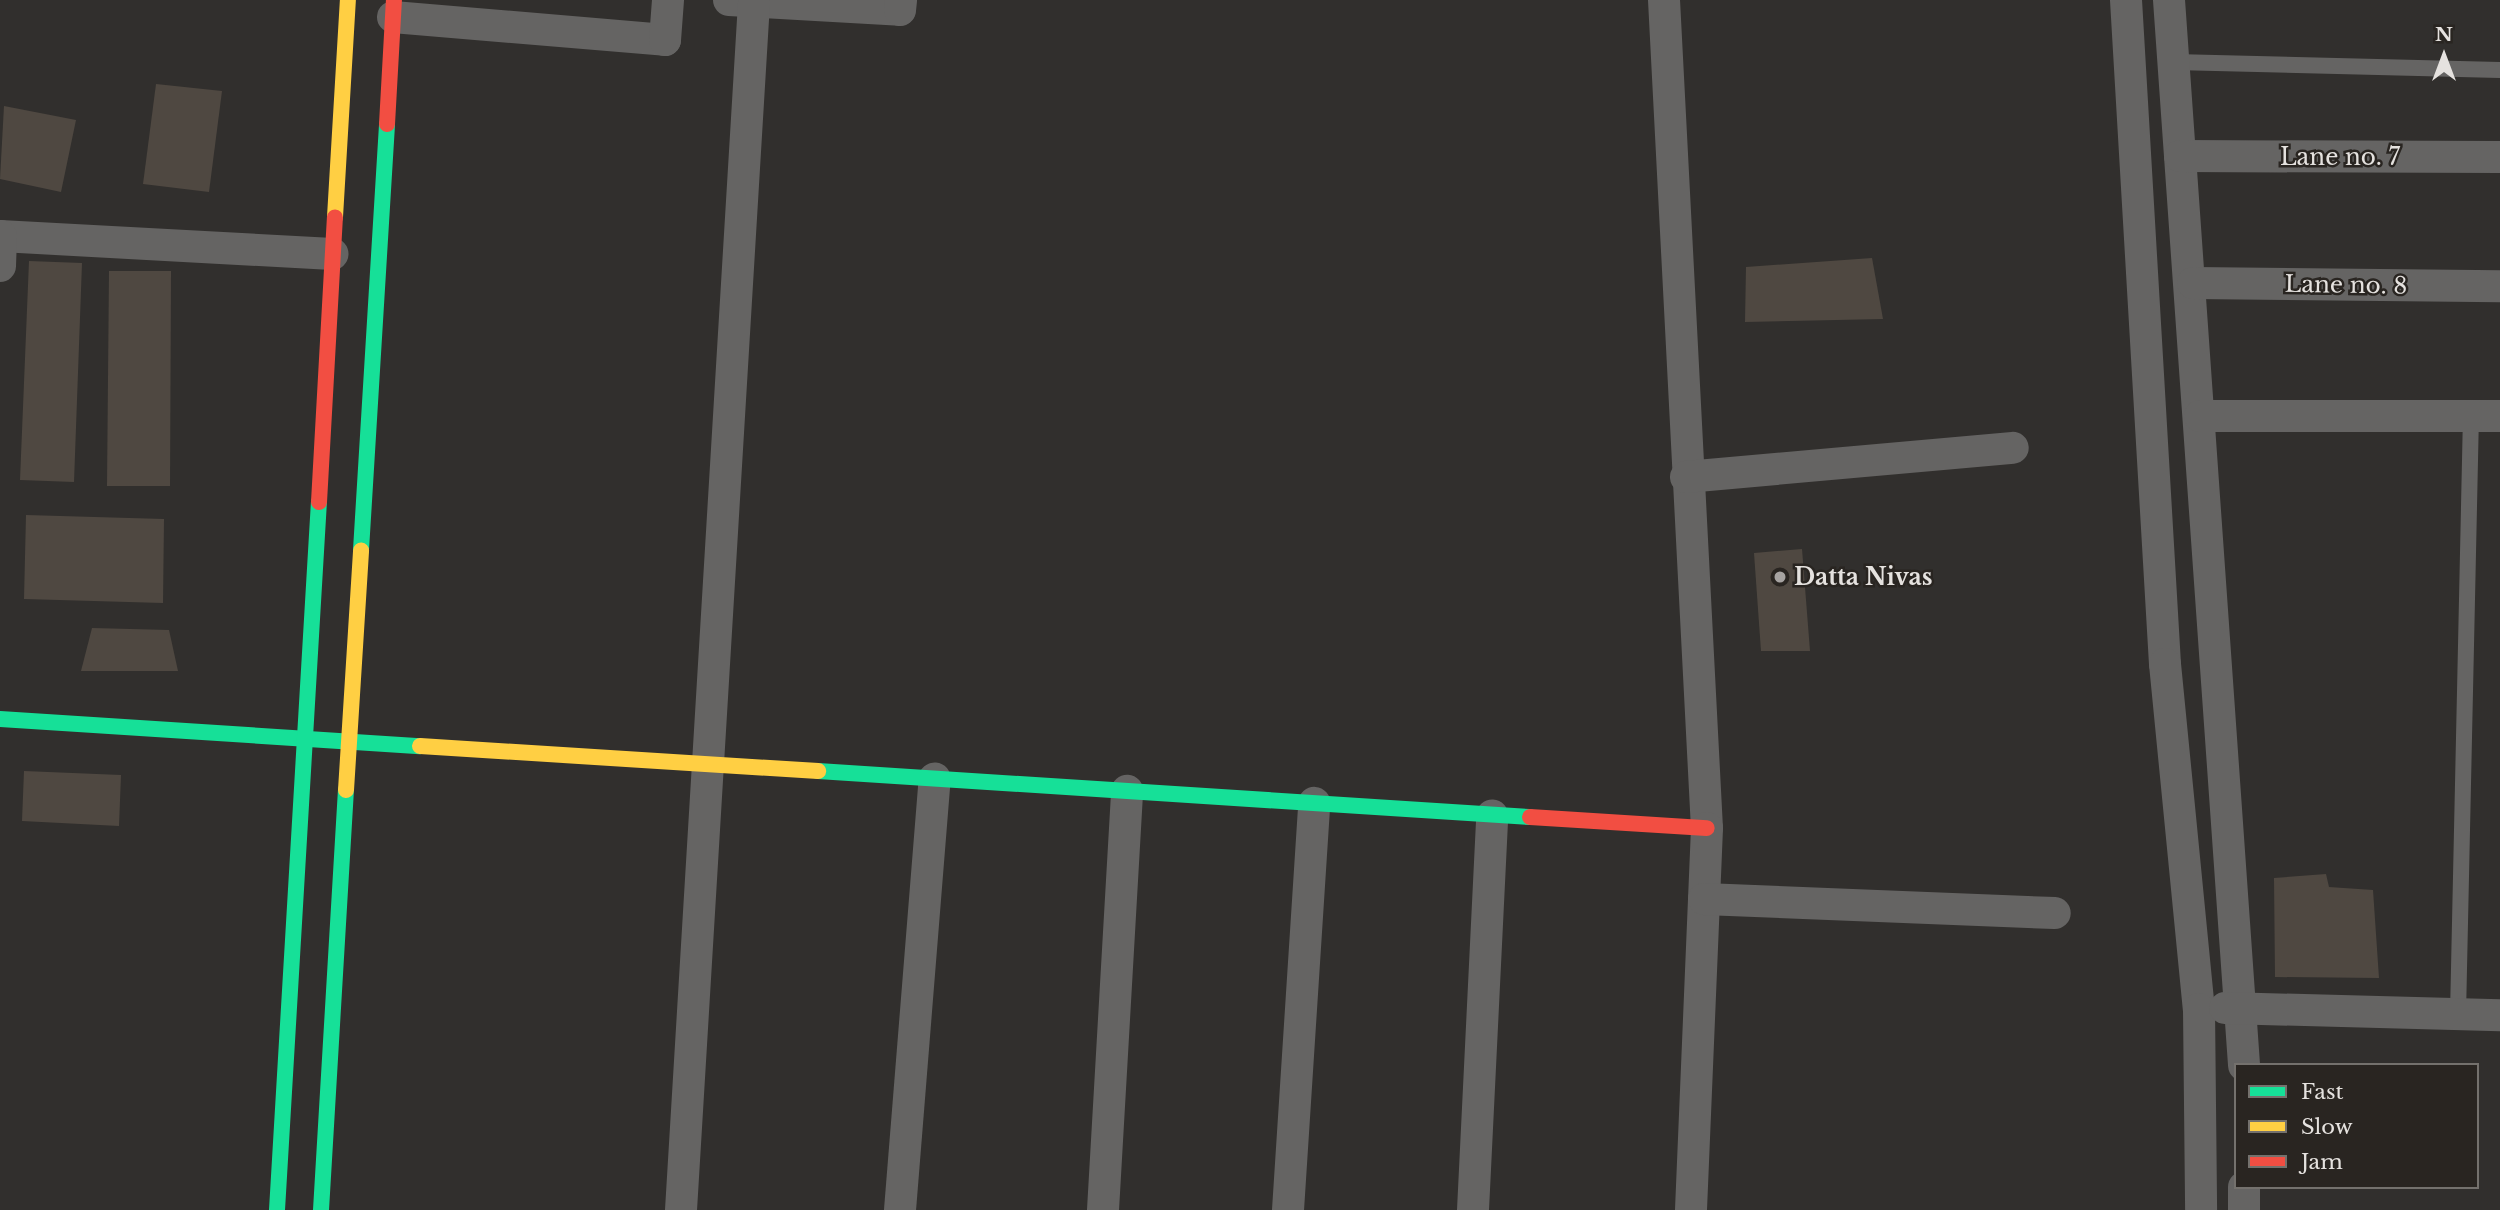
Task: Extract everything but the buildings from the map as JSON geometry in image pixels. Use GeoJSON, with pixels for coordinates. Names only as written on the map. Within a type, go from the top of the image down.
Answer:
{"type":"FeatureCollection","features":[{"type":"Feature","properties":{"kind":"street"},"geometry":{"type":"LineString","coordinates":[[278,1210],[348,0]]}},
{"type":"Feature","properties":{"kind":"street"},"geometry":{"type":"LineString","coordinates":[[321,1210],[393,9],[666,40],[668,0]]}},
{"type":"Feature","properties":{"kind":"street"},"geometry":{"type":"LineString","coordinates":[[681,1210],[708,763],[742,1],[900,10],[901,0]]}},
{"type":"Feature","properties":{"kind":"street"},"geometry":{"type":"LineString","coordinates":[[1664,0],[1686,477],[1707,828],[1691,1210]]}},
{"type":"Feature","properties":{"kind":"street"},"geometry":{"type":"LineString","coordinates":[[2126,0],[2165,664],[2199,1009],[2201,1210]]}},
{"type":"Feature","properties":{"kind":"street"},"geometry":{"type":"LineString","coordinates":[[2168,0],[2193,283],[2200,416],[2244,1008],[2244,1063]]}},
{"type":"Feature","properties":{"kind":"street","name":"Lane no. 7"},"geometry":{"type":"LineString","coordinates":[[2180,156],[2500,157]]}},
{"type":"Feature","properties":{"kind":"street"},"geometry":{"type":"LineString","coordinates":[[0,266],[0,236],[333,254]]}},
{"type":"Feature","properties":{"kind":"street","name":"Lane no. 8"},"geometry":{"type":"LineString","coordinates":[[2193,283],[2500,286]]}},
{"type":"Feature","properties":{"kind":"street"},"geometry":{"type":"LineString","coordinates":[[2200,416],[2485,416]]}},
{"type":"Feature","properties":{"kind":"street"},"geometry":{"type":"LineString","coordinates":[[1686,477],[2013,448]]}},
{"type":"Feature","properties":{"kind":"street"},"geometry":{"type":"LineString","coordinates":[[0,719],[349,746],[708,763],[1707,828]]}},
{"type":"Feature","properties":{"kind":"street"},"geometry":{"type":"LineString","coordinates":[[900,1210],[935,778]]}},
{"type":"Feature","properties":{"kind":"street"},"geometry":{"type":"LineString","coordinates":[[1103,1210],[1127,791]]}},
{"type":"Feature","properties":{"kind":"street"},"geometry":{"type":"LineString","coordinates":[[1288,1210],[1314,803]]}},
{"type":"Feature","properties":{"kind":"street"},"geometry":{"type":"LineString","coordinates":[[1473,1210],[1492,815]]}},
{"type":"Feature","properties":{"kind":"street"},"geometry":{"type":"LineString","coordinates":[[1703,899],[2055,913]]}},
{"type":"Feature","properties":{"kind":"street"},"geometry":{"type":"LineString","coordinates":[[2199,1009],[2500,1015]]}},
{"type":"Feature","properties":{"kind":"street"},"geometry":{"type":"LineString","coordinates":[[2244,1189],[2244,1210]]}},
{"type":"Feature","properties":{"kind":"lane"},"geometry":{"type":"LineString","coordinates":[[2174,62],[2500,70]]}},
{"type":"Feature","properties":{"kind":"lane"},"geometry":{"type":"LineString","coordinates":[[2458,1015],[2485,416]]}},
{"type":"Feature","properties":{"kind":"traffic: fast"},"geometry":{"type":"LineString","coordinates":[[361,550],[387,124]]}},
{"type":"Feature","properties":{"kind":"traffic: fast"},"geometry":{"type":"LineString","coordinates":[[277,1210],[319,502]]}},
{"type":"Feature","properties":{"kind":"traffic: fast"},"geometry":{"type":"LineString","coordinates":[[0,719],[420,746]]}},
{"type":"Feature","properties":{"kind":"traffic: fast"},"geometry":{"type":"LineString","coordinates":[[818,771],[1530,817]]}},
{"type":"Feature","properties":{"kind":"traffic: fast"},"geometry":{"type":"LineString","coordinates":[[321,1210],[346,790]]}},
{"type":"Feature","properties":{"kind":"traffic: slow"},"geometry":{"type":"LineString","coordinates":[[335,217],[348,0]]}},
{"type":"Feature","properties":{"kind":"traffic: slow"},"geometry":{"type":"LineString","coordinates":[[346,790],[361,550]]}},
{"type":"Feature","properties":{"kind":"traffic: slow"},"geometry":{"type":"LineString","coordinates":[[420,746],[818,771]]}},
{"type":"Feature","properties":{"kind":"traffic: jam"},"geometry":{"type":"LineString","coordinates":[[387,124],[394,0]]}},
{"type":"Feature","properties":{"kind":"traffic: jam"},"geometry":{"type":"LineString","coordinates":[[319,502],[335,217]]}},
{"type":"Feature","properties":{"kind":"traffic: jam"},"geometry":{"type":"LineString","coordinates":[[1530,817],[1707,828]]}},
{"type":"Feature","properties":{"kind":"place","name":"Datta Nivas"},"geometry":{"type":"Point","coordinates":[1780,577]}}]}
